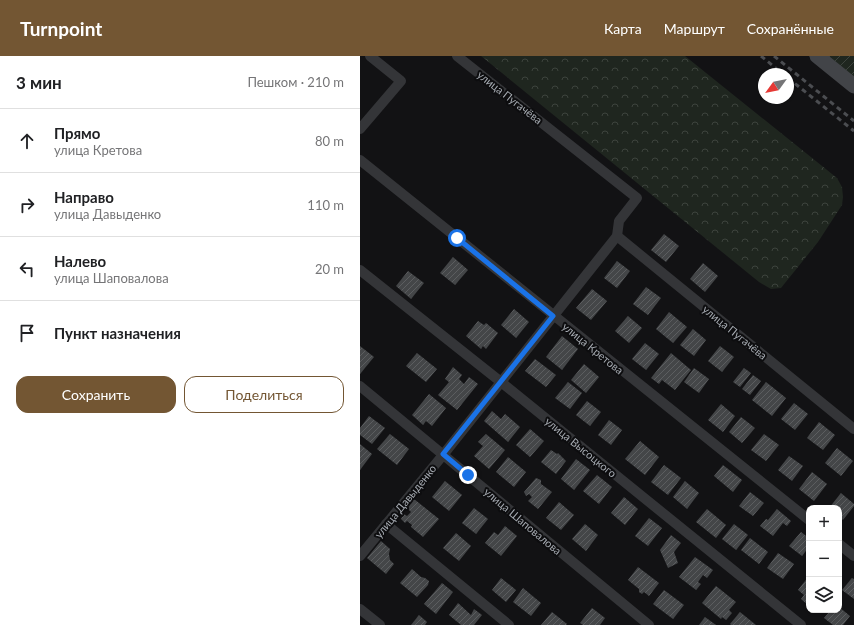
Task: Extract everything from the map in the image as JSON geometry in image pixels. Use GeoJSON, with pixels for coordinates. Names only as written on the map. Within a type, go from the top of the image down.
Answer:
{"type":"FeatureCollection","features":[{"type":"Feature","properties":{"kind":"street"},"geometry":{"type":"LineString","coordinates":[[360,128],[401,81],[370,56]]}},
{"type":"Feature","properties":{"kind":"street","name":"улица Пугачёва"},"geometry":{"type":"LineString","coordinates":[[458,56],[637,198]]}},
{"type":"Feature","properties":{"kind":"street"},"geometry":{"type":"LineString","coordinates":[[817,56],[854,86]]}},
{"type":"Feature","properties":{"kind":"street","name":"улица Кретова"},"geometry":{"type":"LineString","coordinates":[[360,160],[806,518]]}},
{"type":"Feature","properties":{"kind":"street","name":"улица Давыденко"},"geometry":{"type":"LineString","coordinates":[[360,556],[617,236],[619,221],[637,198]]}},
{"type":"Feature","properties":{"kind":"street","name":"улица Пугачёва"},"geometry":{"type":"LineString","coordinates":[[617,236],[854,429]]}},
{"type":"Feature","properties":{"kind":"street","name":"улица Высоцкого"},"geometry":{"type":"LineString","coordinates":[[360,270],[801,625]]}},
{"type":"Feature","properties":{"kind":"street","name":"улица Шаповалова"},"geometry":{"type":"LineString","coordinates":[[360,386],[649,625]]}},
{"type":"Feature","properties":{"kind":"street"},"geometry":{"type":"LineString","coordinates":[[386,524],[509,625]]}},
{"type":"Feature","properties":{"kind":"street"},"geometry":{"type":"LineString","coordinates":[[842,546],[854,556]]}},
{"type":"Feature","properties":{"kind":"street"},"geometry":{"type":"LineString","coordinates":[[360,609],[380,625]]}},
{"type":"Feature","properties":{"kind":"green space"},"geometry":{"type":"Polygon","coordinates":[[[481,56],[685,56],[837,178],[842,187],[842,205],[818,242],[781,288],[771,289],[759,282],[481,56]]]}},
{"type":"Feature","properties":{"kind":"green space"},"geometry":{"type":"Polygon","coordinates":[[[809,56],[854,56],[854,93],[809,56]]]}},
{"type":"Feature","properties":{"kind":"building"},"geometry":{"type":"Polygon","coordinates":[[[664,234],[679,246],[666,262],[651,250],[664,234]]]}},
{"type":"Feature","properties":{"kind":"building"},"geometry":{"type":"Polygon","coordinates":[[[453,257],[468,270],[455,285],[440,273],[453,257]]]}},
{"type":"Feature","properties":{"kind":"building"},"geometry":{"type":"Polygon","coordinates":[[[617,261],[630,271],[617,288],[604,278],[617,261]]]}},
{"type":"Feature","properties":{"kind":"building"},"geometry":{"type":"Polygon","coordinates":[[[703,263],[718,276],[705,292],[690,279],[703,263]]]}},
{"type":"Feature","properties":{"kind":"building"},"geometry":{"type":"Polygon","coordinates":[[[408,271],[424,283],[411,299],[396,286],[408,271]]]}},
{"type":"Feature","properties":{"kind":"building"},"geometry":{"type":"Polygon","coordinates":[[[646,287],[661,298],[648,315],[633,304],[646,287]]]}},
{"type":"Feature","properties":{"kind":"building"},"geometry":{"type":"Polygon","coordinates":[[[592,289],[607,301],[591,320],[576,308],[592,289]]]}},
{"type":"Feature","properties":{"kind":"building"},"geometry":{"type":"Polygon","coordinates":[[[514,309],[529,322],[516,338],[501,325],[514,309]]]}},
{"type":"Feature","properties":{"kind":"building"},"geometry":{"type":"Polygon","coordinates":[[[669,312],[687,327],[673,343],[656,329],[669,312]]]}},
{"type":"Feature","properties":{"kind":"building"},"geometry":{"type":"Polygon","coordinates":[[[628,316],[642,328],[629,343],[615,331],[628,316]]]}},
{"type":"Feature","properties":{"kind":"building"},"geometry":{"type":"Polygon","coordinates":[[[478,321],[484,325],[486,323],[498,333],[486,349],[483,346],[481,349],[466,336],[478,321]]]}},
{"type":"Feature","properties":{"kind":"building"},"geometry":{"type":"Polygon","coordinates":[[[693,329],[706,340],[694,356],[680,345],[693,329]]]}},
{"type":"Feature","properties":{"kind":"building"},"geometry":{"type":"Polygon","coordinates":[[[562,336],[578,349],[562,370],[546,357],[562,336]]]}},
{"type":"Feature","properties":{"kind":"building"},"geometry":{"type":"Polygon","coordinates":[[[645,343],[659,354],[646,370],[632,359],[645,343]]]}},
{"type":"Feature","properties":{"kind":"building"},"geometry":{"type":"Polygon","coordinates":[[[360,346],[374,357],[360,374],[360,346]]]}},
{"type":"Feature","properties":{"kind":"building"},"geometry":{"type":"Polygon","coordinates":[[[720,346],[734,357],[722,372],[708,361],[720,346]]]}},
{"type":"Feature","properties":{"kind":"building"},"geometry":{"type":"Polygon","coordinates":[[[417,353],[437,369],[426,382],[406,366],[417,353]]]}},
{"type":"Feature","properties":{"kind":"building"},"geometry":{"type":"Polygon","coordinates":[[[671,353],[691,370],[675,390],[662,380],[659,384],[651,378],[671,353]]]}},
{"type":"Feature","properties":{"kind":"building"},"geometry":{"type":"Polygon","coordinates":[[[535,359],[556,375],[546,387],[525,371],[535,359]]]}},
{"type":"Feature","properties":{"kind":"building"},"geometry":{"type":"Polygon","coordinates":[[[584,364],[599,377],[586,393],[571,380],[584,364]]]}},
{"type":"Feature","properties":{"kind":"building"},"geometry":{"type":"Polygon","coordinates":[[[453,367],[462,375],[459,379],[464,384],[469,377],[478,384],[457,410],[438,395],[449,382],[445,379],[453,367]]]}},
{"type":"Feature","properties":{"kind":"building"},"geometry":{"type":"Polygon","coordinates":[[[694,368],[709,379],[699,393],[684,382],[694,368]]]}},
{"type":"Feature","properties":{"kind":"building"},"geometry":{"type":"Polygon","coordinates":[[[744,368],[751,373],[740,387],[733,382],[744,368]]]}},
{"type":"Feature","properties":{"kind":"building"},"geometry":{"type":"Polygon","coordinates":[[[753,375],[761,381],[750,395],[742,389],[753,375]]]}},
{"type":"Feature","properties":{"kind":"building"},"geometry":{"type":"Polygon","coordinates":[[[568,382],[582,393],[570,409],[555,398],[568,382]]]}},
{"type":"Feature","properties":{"kind":"building"},"geometry":{"type":"Polygon","coordinates":[[[766,382],[786,398],[772,416],[752,400],[766,382]]]}},
{"type":"Feature","properties":{"kind":"building"},"geometry":{"type":"Polygon","coordinates":[[[429,394],[446,408],[432,426],[426,421],[423,425],[412,415],[429,394]]]}},
{"type":"Feature","properties":{"kind":"building"},"geometry":{"type":"Polygon","coordinates":[[[587,401],[601,412],[590,426],[576,415],[587,401]]]}},
{"type":"Feature","properties":{"kind":"building"},"geometry":{"type":"Polygon","coordinates":[[[794,403],[808,414],[795,430],[781,419],[794,403]]]}},
{"type":"Feature","properties":{"kind":"building"},"geometry":{"type":"Polygon","coordinates":[[[721,404],[735,416],[723,432],[708,420],[721,404]]]}},
{"type":"Feature","properties":{"kind":"building"},"geometry":{"type":"Polygon","coordinates":[[[492,411],[501,419],[505,414],[520,427],[508,442],[484,421],[492,411]]]}},
{"type":"Feature","properties":{"kind":"building"},"geometry":{"type":"Polygon","coordinates":[[[369,416],[385,428],[372,444],[360,435],[360,428],[369,416]]]}},
{"type":"Feature","properties":{"kind":"building"},"geometry":{"type":"Polygon","coordinates":[[[741,417],[755,428],[742,443],[729,432],[741,417]]]}},
{"type":"Feature","properties":{"kind":"building"},"geometry":{"type":"Polygon","coordinates":[[[609,420],[622,430],[611,445],[598,435],[609,420]]]}},
{"type":"Feature","properties":{"kind":"building"},"geometry":{"type":"Polygon","coordinates":[[[819,422],[835,435],[823,450],[807,438],[819,422]]]}},
{"type":"Feature","properties":{"kind":"building"},"geometry":{"type":"Polygon","coordinates":[[[530,429],[544,441],[530,457],[516,445],[530,429]]]}},
{"type":"Feature","properties":{"kind":"building"},"geometry":{"type":"Polygon","coordinates":[[[390,434],[409,449],[397,465],[377,449],[390,434]]]}},
{"type":"Feature","properties":{"kind":"building"},"geometry":{"type":"Polygon","coordinates":[[[486,434],[505,450],[489,469],[474,456],[483,446],[478,442],[486,434]]]}},
{"type":"Feature","properties":{"kind":"building"},"geometry":{"type":"Polygon","coordinates":[[[764,434],[779,445],[766,461],[751,450],[764,434]]]}},
{"type":"Feature","properties":{"kind":"building"},"geometry":{"type":"Polygon","coordinates":[[[640,441],[659,457],[645,475],[625,459],[640,441]]]}},
{"type":"Feature","properties":{"kind":"building"},"geometry":{"type":"Polygon","coordinates":[[[360,444],[372,454],[360,470],[360,444]]]}},
{"type":"Feature","properties":{"kind":"building"},"geometry":{"type":"Polygon","coordinates":[[[837,448],[853,461],[841,476],[825,463],[837,448]]]}},
{"type":"Feature","properties":{"kind":"building"},"geometry":{"type":"Polygon","coordinates":[[[551,450],[557,454],[558,453],[566,461],[556,474],[541,462],[551,450]]]}},
{"type":"Feature","properties":{"kind":"building"},"geometry":{"type":"Polygon","coordinates":[[[789,456],[803,466],[792,481],[778,470],[789,456]]]}},
{"type":"Feature","properties":{"kind":"building"},"geometry":{"type":"Polygon","coordinates":[[[508,457],[526,472],[514,487],[496,472],[508,457]]]}},
{"type":"Feature","properties":{"kind":"building"},"geometry":{"type":"Polygon","coordinates":[[[576,459],[590,470],[574,490],[561,479],[576,459]]]}},
{"type":"Feature","properties":{"kind":"building"},"geometry":{"type":"Polygon","coordinates":[[[664,465],[681,478],[668,495],[651,482],[664,465]]]}},
{"type":"Feature","properties":{"kind":"building"},"geometry":{"type":"Polygon","coordinates":[[[723,465],[742,480],[733,492],[714,476],[723,465]]]}},
{"type":"Feature","properties":{"kind":"building"},"geometry":{"type":"Polygon","coordinates":[[[812,472],[827,484],[814,501],[799,489],[812,472]]]}},
{"type":"Feature","properties":{"kind":"building"},"geometry":{"type":"Polygon","coordinates":[[[597,475],[612,487],[599,504],[583,491],[597,475]]]}},
{"type":"Feature","properties":{"kind":"building"},"geometry":{"type":"Polygon","coordinates":[[[536,478],[541,480],[541,484],[552,492],[538,509],[528,501],[532,497],[529,494],[526,496],[524,492],[536,478]]]}},
{"type":"Feature","properties":{"kind":"building"},"geometry":{"type":"Polygon","coordinates":[[[445,481],[462,495],[449,511],[432,497],[445,481]]]}},
{"type":"Feature","properties":{"kind":"building"},"geometry":{"type":"Polygon","coordinates":[[[685,481],[699,493],[687,509],[673,497],[685,481]]]}},
{"type":"Feature","properties":{"kind":"building"},"geometry":{"type":"Polygon","coordinates":[[[750,492],[764,503],[753,516],[739,506],[750,492]]]}},
{"type":"Feature","properties":{"kind":"building"},"geometry":{"type":"Polygon","coordinates":[[[841,493],[854,504],[854,506],[843,520],[842,505],[831,505],[841,493]]]}},
{"type":"Feature","properties":{"kind":"building"},"geometry":{"type":"Polygon","coordinates":[[[624,497],[638,509],[625,525],[611,513],[624,497]]]}},
{"type":"Feature","properties":{"kind":"building"},"geometry":{"type":"Polygon","coordinates":[[[414,499],[439,519],[423,537],[411,527],[412,525],[407,521],[405,523],[401,519],[404,514],[407,516],[411,512],[407,508],[414,499]]]}},
{"type":"Feature","properties":{"kind":"building"},"geometry":{"type":"Polygon","coordinates":[[[559,502],[574,515],[561,530],[546,518],[559,502]]]}},
{"type":"Feature","properties":{"kind":"building"},"geometry":{"type":"Polygon","coordinates":[[[474,508],[488,519],[476,534],[462,523],[474,508]]]}},
{"type":"Feature","properties":{"kind":"building"},"geometry":{"type":"Polygon","coordinates":[[[707,509],[726,525],[716,538],[696,522],[707,509]]]}},
{"type":"Feature","properties":{"kind":"building"},"geometry":{"type":"Polygon","coordinates":[[[777,509],[791,521],[787,526],[783,523],[773,536],[760,526],[766,519],[768,520],[777,509]]]}},
{"type":"Feature","properties":{"kind":"building"},"geometry":{"type":"Polygon","coordinates":[[[649,518],[662,528],[648,546],[635,536],[649,518]]]}},
{"type":"Feature","properties":{"kind":"building"},"geometry":{"type":"Polygon","coordinates":[[[585,524],[598,535],[586,551],[572,539],[585,524]]]}},
{"type":"Feature","properties":{"kind":"building"},"geometry":{"type":"Polygon","coordinates":[[[734,524],[748,535],[736,550],[722,539],[734,524]]]}},
{"type":"Feature","properties":{"kind":"building"},"geometry":{"type":"Polygon","coordinates":[[[505,526],[517,536],[501,556],[485,543],[494,532],[498,535],[505,526]]]}},
{"type":"Feature","properties":{"kind":"building"},"geometry":{"type":"Polygon","coordinates":[[[801,532],[806,536],[806,551],[802,556],[789,546],[801,532]]]}},
{"type":"Feature","properties":{"kind":"building"},"geometry":{"type":"Polygon","coordinates":[[[456,533],[471,546],[459,561],[443,548],[456,533]]]}},
{"type":"Feature","properties":{"kind":"building"},"geometry":{"type":"Polygon","coordinates":[[[671,535],[681,543],[674,552],[678,563],[668,568],[660,550],[671,535]]]}},
{"type":"Feature","properties":{"kind":"building"},"geometry":{"type":"Polygon","coordinates":[[[750,538],[768,552],[759,564],[741,550],[750,538]]]}},
{"type":"Feature","properties":{"kind":"building"},"geometry":{"type":"Polygon","coordinates":[[[381,541],[390,549],[390,560],[394,564],[386,574],[367,558],[381,541]]]}},
{"type":"Feature","properties":{"kind":"building"},"geometry":{"type":"Polygon","coordinates":[[[778,553],[794,564],[783,579],[767,568],[778,553]]]}},
{"type":"Feature","properties":{"kind":"building"},"geometry":{"type":"Polygon","coordinates":[[[695,557],[713,570],[707,578],[703,575],[698,582],[701,584],[696,590],[679,577],[695,557]]]}},
{"type":"Feature","properties":{"kind":"building"},"geometry":{"type":"Polygon","coordinates":[[[638,567],[659,583],[649,596],[644,592],[642,594],[639,592],[639,589],[628,580],[638,567]]]}},
{"type":"Feature","properties":{"kind":"building"},"geometry":{"type":"Polygon","coordinates":[[[412,569],[421,577],[429,581],[428,585],[417,597],[400,583],[412,569]]]}},
{"type":"Feature","properties":{"kind":"building"},"geometry":{"type":"Polygon","coordinates":[[[501,578],[516,590],[506,602],[492,590],[501,578]]]}},
{"type":"Feature","properties":{"kind":"building"},"geometry":{"type":"Polygon","coordinates":[[[852,578],[854,579],[854,599],[842,590],[852,578]]]}},
{"type":"Feature","properties":{"kind":"building"},"geometry":{"type":"Polygon","coordinates":[[[806,580],[806,603],[801,599],[804,595],[798,590],[806,580]]]}},
{"type":"Feature","properties":{"kind":"building"},"geometry":{"type":"Polygon","coordinates":[[[442,583],[453,592],[436,614],[424,604],[442,583]]]}},
{"type":"Feature","properties":{"kind":"building"},"geometry":{"type":"Polygon","coordinates":[[[716,586],[736,602],[729,610],[732,613],[726,620],[722,617],[721,619],[702,603],[716,586]]]}},
{"type":"Feature","properties":{"kind":"building"},"geometry":{"type":"Polygon","coordinates":[[[523,588],[541,603],[531,616],[513,602],[523,588]]]}},
{"type":"Feature","properties":{"kind":"building"},"geometry":{"type":"Polygon","coordinates":[[[664,590],[684,605],[673,619],[653,604],[664,590]]]}},
{"type":"Feature","properties":{"kind":"building"},"geometry":{"type":"Polygon","coordinates":[[[458,603],[471,615],[474,609],[482,615],[474,625],[461,625],[449,615],[458,603]]]}},
{"type":"Feature","properties":{"kind":"building"},"geometry":{"type":"Polygon","coordinates":[[[592,608],[605,618],[600,625],[583,625],[580,623],[592,608]]]}},
{"type":"Feature","properties":{"kind":"building"},"geometry":{"type":"Polygon","coordinates":[[[842,609],[850,616],[843,625],[833,625],[824,618],[828,613],[842,613],[842,609]]]}},
{"type":"Feature","properties":{"kind":"building"},"geometry":{"type":"Polygon","coordinates":[[[552,612],[567,624],[541,625],[552,612]]]}},
{"type":"Feature","properties":{"kind":"building"},"geometry":{"type":"Polygon","coordinates":[[[740,612],[756,625],[731,625],[730,624],[740,612]]]}},
{"type":"Feature","properties":{"kind":"building"},"geometry":{"type":"Polygon","coordinates":[[[419,615],[427,622],[425,625],[411,625],[419,615]]]}},
{"type":"Feature","properties":{"kind":"building"},"geometry":{"type":"Polygon","coordinates":[[[705,617],[716,625],[699,625],[705,617]]]}},
{"type":"Feature","properties":{"kind":"railway"},"geometry":{"type":"LineString","coordinates":[[761,56],[776,68]]}},
{"type":"Feature","properties":{"kind":"railway"},"geometry":{"type":"LineString","coordinates":[[774,56],[854,121]]}},
{"type":"Feature","properties":{"kind":"railway"},"geometry":{"type":"LineString","coordinates":[[794,83],[854,131]]}},
{"type":"Feature","properties":{"kind":"route"},"geometry":{"type":"LineString","coordinates":[[457,238],[553,316],[443,454],[468,475]]}}]}
